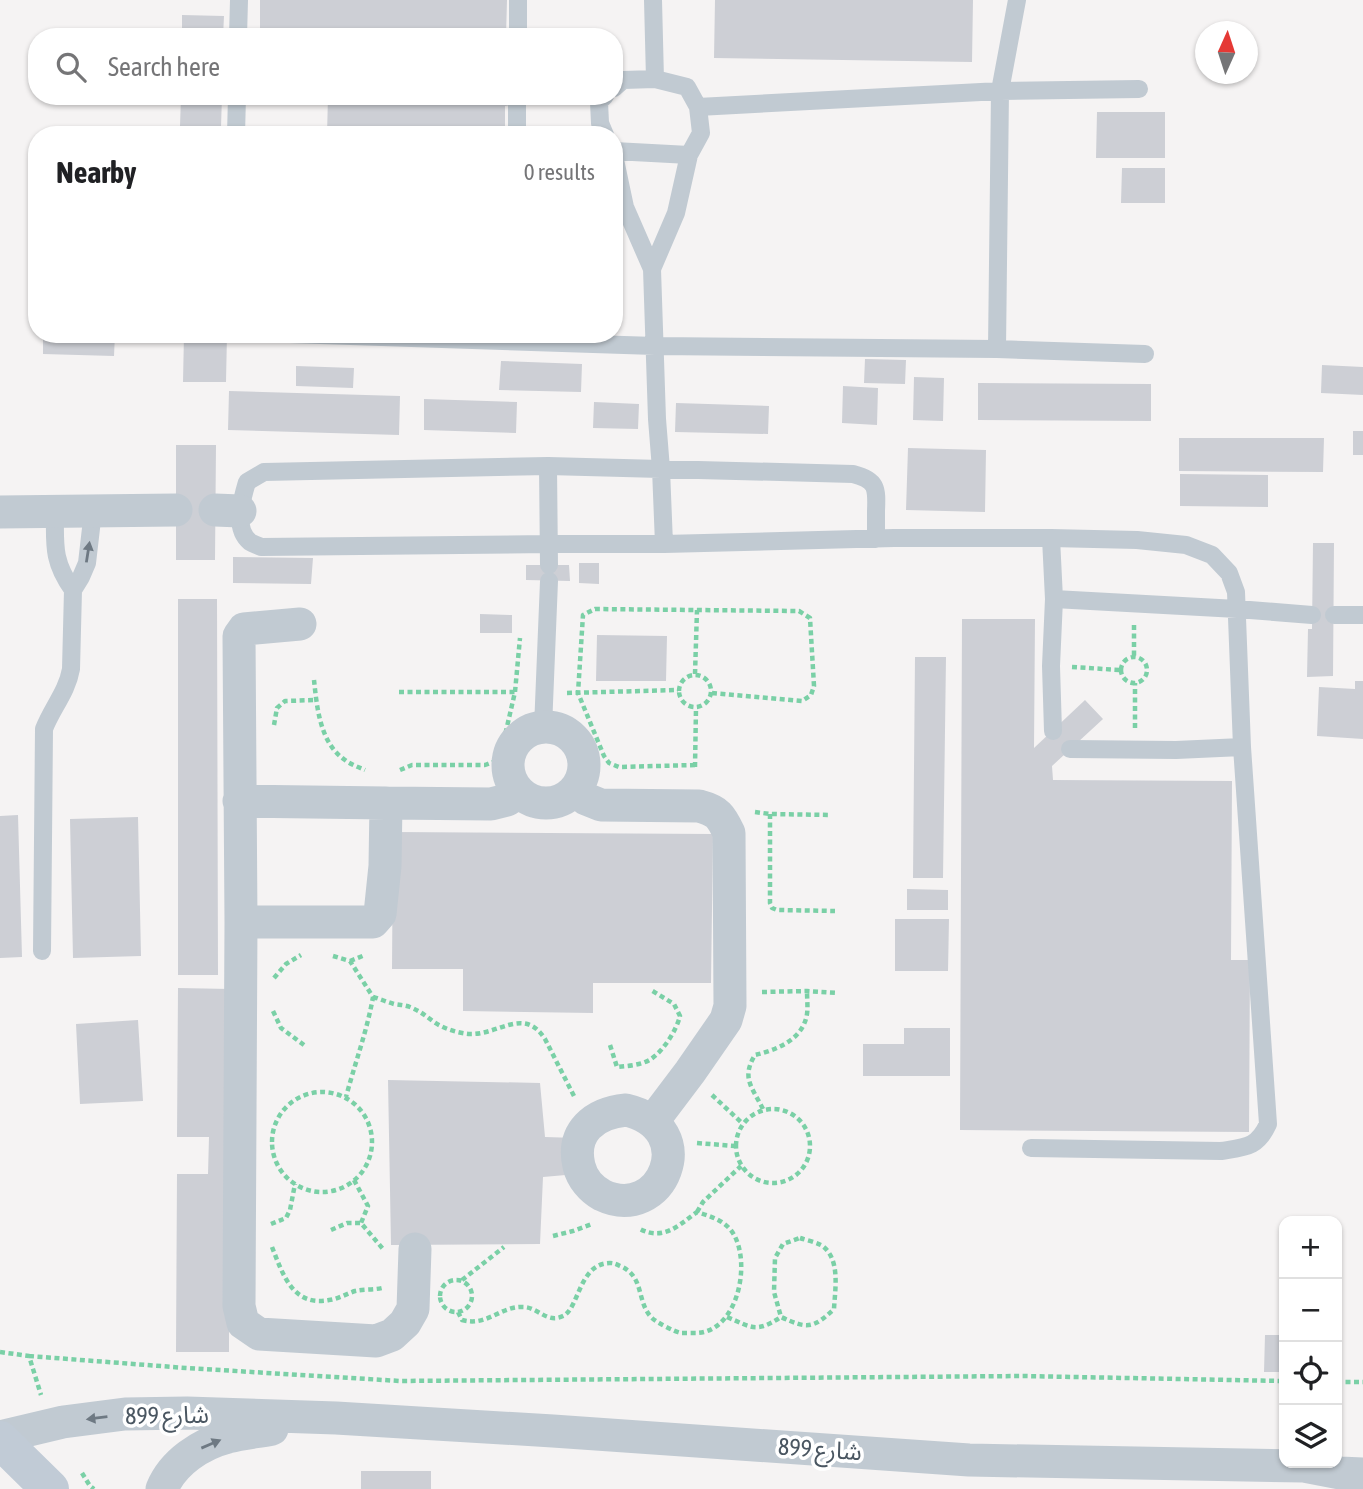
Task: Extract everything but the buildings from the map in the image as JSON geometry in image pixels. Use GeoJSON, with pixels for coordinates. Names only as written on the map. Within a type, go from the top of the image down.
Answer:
{"type":"FeatureCollection","features":[{"type":"Feature","properties":{"kind":"main road"},"geometry":{"type":"LineString","coordinates":[[0,1439],[50,1489]]}},
{"type":"Feature","properties":{"kind":"street"},"geometry":{"type":"LineString","coordinates":[[0,512],[176,510]]}},
{"type":"Feature","properties":{"kind":"street"},"geometry":{"type":"LineString","coordinates":[[300,624],[244,629],[239,636],[239,1306],[243,1323],[259,1334],[376,1341],[392,1335],[405,1323],[413,1309],[400,1253]]}},
{"type":"Feature","properties":{"kind":"street"},"geometry":{"type":"LineString","coordinates":[[542,727],[568,734],[583,754],[585,767],[575,790],[553,803],[540,803],[529,799],[519,792],[512,782],[509,758],[513,747],[531,731],[542,727]]}},
{"type":"Feature","properties":{"kind":"street"},"geometry":{"type":"LineString","coordinates":[[239,801],[390,788],[491,804],[507,800],[519,792]]}},
{"type":"Feature","properties":{"kind":"street"},"geometry":{"type":"LineString","coordinates":[[241,922],[373,922],[377,919],[380,914],[385,866],[390,788]]}},
{"type":"Feature","properties":{"kind":"street"},"geometry":{"type":"LineString","coordinates":[[575,790],[586,799],[601,804],[699,806],[714,810],[729,833],[730,1006],[726,1020],[653,1121]]}},
{"type":"Feature","properties":{"kind":"street"},"geometry":{"type":"LineString","coordinates":[[626,1110],[640,1113],[653,1121],[666,1141],[668,1153],[667,1167],[661,1180],[651,1191],[638,1198],[609,1198],[596,1192],[579,1169],[577,1155],[588,1123],[611,1111],[626,1110]]}},
{"type":"Feature","properties":{"kind":"street","name":"شارع 899"},"geometry":{"type":"LineString","coordinates":[[0,1439],[63,1422],[125,1414],[187,1413],[336,1418],[969,1460],[1279,1464]]}},
{"type":"Feature","properties":{"kind":"street","name":"شارع 899"},"geometry":{"type":"LineString","coordinates":[[162,1489],[180,1462],[204,1446],[230,1436],[336,1418]]}},
{"type":"Feature","properties":{"kind":"street"},"geometry":{"type":"LineString","coordinates":[[1342,1459],[1363,1457]]}},
{"type":"Feature","properties":{"kind":"street","name":"شارع 899"},"geometry":{"type":"LineString","coordinates":[[1322,1468],[1340,1474],[1363,1474]]}},
{"type":"Feature","properties":{"kind":"lane"},"geometry":{"type":"LineString","coordinates":[[238,28],[239,0]]}},
{"type":"Feature","properties":{"kind":"lane"},"geometry":{"type":"LineString","coordinates":[[518,0],[518,28]]}},
{"type":"Feature","properties":{"kind":"lane"},"geometry":{"type":"LineString","coordinates":[[653,0],[655,79]]}},
{"type":"Feature","properties":{"kind":"lane"},"geometry":{"type":"LineString","coordinates":[[997,349],[1000,91],[1017,0]]}},
{"type":"Feature","properties":{"kind":"lane"},"geometry":{"type":"LineString","coordinates":[[623,80],[655,79],[687,87],[698,107],[701,134],[690,155],[676,213],[652,269]]}},
{"type":"Feature","properties":{"kind":"lane"},"geometry":{"type":"LineString","coordinates":[[698,107],[1000,91],[1139,89]]}},
{"type":"Feature","properties":{"kind":"lane"},"geometry":{"type":"LineString","coordinates":[[236,126],[237,105]]}},
{"type":"Feature","properties":{"kind":"lane"},"geometry":{"type":"LineString","coordinates":[[517,105],[517,126]]}},
{"type":"Feature","properties":{"kind":"lane"},"geometry":{"type":"LineString","coordinates":[[599,105],[601,126]]}},
{"type":"Feature","properties":{"kind":"lane"},"geometry":{"type":"LineString","coordinates":[[623,153],[690,155]]}},
{"type":"Feature","properties":{"kind":"lane"},"geometry":{"type":"LineString","coordinates":[[623,197],[652,269],[664,544]]}},
{"type":"Feature","properties":{"kind":"lane"},"geometry":{"type":"LineString","coordinates":[[601,343],[1145,354]]}},
{"type":"Feature","properties":{"kind":"lane"},"geometry":{"type":"LineString","coordinates":[[542,727],[549,573],[548,466]]}},
{"type":"Feature","properties":{"kind":"lane"},"geometry":{"type":"LineString","coordinates":[[876,539],[878,496],[866,477],[853,474],[548,466],[264,472],[247,482],[242,498],[228,511],[249,541],[261,547],[1051,538],[1137,540],[1186,545],[1212,555],[1229,573],[1236,592],[1242,747],[1268,1124],[1262,1138],[1246,1147],[1221,1151],[1031,1148]]}},
{"type":"Feature","properties":{"kind":"lane"},"geometry":{"type":"LineString","coordinates":[[42,951],[42,742],[48,716],[63,694],[71,669],[72,590],[57,563],[55,511]]}},
{"type":"Feature","properties":{"kind":"lane"},"geometry":{"type":"LineString","coordinates":[[72,590],[87,563],[93,511]]}},
{"type":"Feature","properties":{"kind":"lane"},"geometry":{"type":"LineString","coordinates":[[1051,538],[1054,599],[1051,666],[1053,730]]}},
{"type":"Feature","properties":{"kind":"lane"},"geometry":{"type":"LineString","coordinates":[[1054,599],[1312,615]]}},
{"type":"Feature","properties":{"kind":"lane"},"geometry":{"type":"LineString","coordinates":[[1334,615],[1363,615]]}},
{"type":"Feature","properties":{"kind":"lane"},"geometry":{"type":"LineString","coordinates":[[1070,749],[1177,750],[1242,747]]}},
{"type":"Feature","properties":{"kind":"path"},"geometry":{"type":"LineString","coordinates":[[695,765],[619,768],[609,764],[578,693],[583,615],[595,609],[799,611],[810,618],[814,686],[811,695],[802,701],[712,693]]}},
{"type":"Feature","properties":{"kind":"path"},"geometry":{"type":"LineString","coordinates":[[695,674],[697,610]]}},
{"type":"Feature","properties":{"kind":"path"},"geometry":{"type":"LineString","coordinates":[[390,788],[412,765],[485,765],[500,757],[515,692],[520,638]]}},
{"type":"Feature","properties":{"kind":"path"},"geometry":{"type":"LineString","coordinates":[[1135,656],[1147,665],[1143,680],[1135,683],[1122,677],[1120,670],[1124,660],[1135,656]]}},
{"type":"Feature","properties":{"kind":"path"},"geometry":{"type":"LineString","coordinates":[[1051,666],[1120,670]]}},
{"type":"Feature","properties":{"kind":"path"},"geometry":{"type":"LineString","coordinates":[[695,674],[708,680],[712,693],[707,704],[696,708],[683,703],[678,690],[684,679],[695,674]]}},
{"type":"Feature","properties":{"kind":"path"},"geometry":{"type":"LineString","coordinates":[[314,680],[326,741],[344,760],[369,772]]}},
{"type":"Feature","properties":{"kind":"path"},"geometry":{"type":"LineString","coordinates":[[1135,683],[1135,750]]}},
{"type":"Feature","properties":{"kind":"path"},"geometry":{"type":"LineString","coordinates":[[399,692],[578,693],[678,690]]}},
{"type":"Feature","properties":{"kind":"path"},"geometry":{"type":"LineString","coordinates":[[272,732],[277,708],[285,701],[316,700]]}},
{"type":"Feature","properties":{"kind":"path"},"geometry":{"type":"LineString","coordinates":[[696,708],[695,765],[699,806]]}},
{"type":"Feature","properties":{"kind":"path"},"geometry":{"type":"LineString","coordinates":[[748,813],[754,811],[770,814],[831,815]]}},
{"type":"Feature","properties":{"kind":"path"},"geometry":{"type":"LineString","coordinates":[[770,814],[772,908],[835,911]]}},
{"type":"Feature","properties":{"kind":"path"},"geometry":{"type":"LineString","coordinates":[[272,980],[286,964],[305,953]]}},
{"type":"Feature","properties":{"kind":"path"},"geometry":{"type":"LineString","coordinates":[[326,953],[350,961],[373,997],[421,1012],[452,1031],[470,1034],[489,1032],[521,1022],[531,1024],[540,1030],[545,1038],[588,1123]]}},
{"type":"Feature","properties":{"kind":"path"},"geometry":{"type":"LineString","coordinates":[[610,1045],[617,1067],[633,1065],[651,1060],[676,1031],[680,1016],[674,1004],[651,990]]}},
{"type":"Feature","properties":{"kind":"path"},"geometry":{"type":"LineString","coordinates":[[763,1109],[750,1084],[748,1066],[755,1055],[781,1047],[797,1034],[807,1017],[807,991]]}},
{"type":"Feature","properties":{"kind":"path"},"geometry":{"type":"LineString","coordinates":[[750,993],[838,993]]}},
{"type":"Feature","properties":{"kind":"path"},"geometry":{"type":"LineString","coordinates":[[346,1097],[373,997]]}},
{"type":"Feature","properties":{"kind":"path"},"geometry":{"type":"LineString","coordinates":[[271,1006],[281,1028],[304,1045]]}},
{"type":"Feature","properties":{"kind":"path"},"geometry":{"type":"LineString","coordinates":[[690,1072],[742,1123]]}},
{"type":"Feature","properties":{"kind":"path"},"geometry":{"type":"LineString","coordinates":[[329,1092],[346,1097],[363,1113],[370,1130],[371,1148],[366,1166],[354,1180],[335,1190],[314,1191],[295,1184],[279,1169],[271,1147],[274,1125],[286,1105],[306,1094],[329,1092]]}},
{"type":"Feature","properties":{"kind":"path"},"geometry":{"type":"LineString","coordinates":[[781,1108],[798,1116],[809,1131],[811,1150],[805,1168],[791,1180],[773,1184],[754,1179],[741,1166],[735,1146],[742,1123],[763,1109],[781,1108]]}},
{"type":"Feature","properties":{"kind":"path"},"geometry":{"type":"LineString","coordinates":[[635,1224],[647,1233],[671,1231],[697,1212],[703,1202],[741,1166]]}},
{"type":"Feature","properties":{"kind":"path"},"geometry":{"type":"LineString","coordinates":[[354,1180],[368,1206],[361,1223]]}},
{"type":"Feature","properties":{"kind":"path"},"geometry":{"type":"LineString","coordinates":[[458,1312],[462,1320],[471,1323],[523,1307],[550,1318],[563,1316],[570,1311],[583,1281],[600,1265],[612,1262],[628,1269],[639,1284],[643,1302],[652,1319],[680,1333],[708,1331],[727,1317],[737,1298],[741,1272],[738,1245],[731,1230],[714,1217],[697,1212]]}},
{"type":"Feature","properties":{"kind":"path"},"geometry":{"type":"LineString","coordinates":[[553,1236],[601,1219]]}},
{"type":"Feature","properties":{"kind":"path"},"geometry":{"type":"LineString","coordinates":[[331,1230],[347,1223],[361,1223],[384,1250],[400,1253]]}},
{"type":"Feature","properties":{"kind":"path"},"geometry":{"type":"LineString","coordinates":[[269,1224],[272,1246],[281,1270],[295,1292],[305,1300],[327,1301],[356,1291],[386,1288],[401,1306],[413,1309]]}},
{"type":"Feature","properties":{"kind":"path"},"geometry":{"type":"LineString","coordinates":[[800,1238],[823,1246],[834,1262],[834,1309],[820,1323],[801,1326],[781,1317],[774,1293],[775,1258],[783,1244],[800,1238]]}},
{"type":"Feature","properties":{"kind":"path"},"geometry":{"type":"LineString","coordinates":[[462,1280],[504,1247]]}},
{"type":"Feature","properties":{"kind":"path"},"geometry":{"type":"LineString","coordinates":[[456,1279],[462,1280],[471,1288],[473,1294],[469,1306],[458,1312],[443,1305],[440,1294],[445,1283],[456,1279]]}},
{"type":"Feature","properties":{"kind":"path"},"geometry":{"type":"LineString","coordinates":[[727,1317],[754,1328],[766,1326],[781,1317]]}},
{"type":"Feature","properties":{"kind":"path"},"geometry":{"type":"LineString","coordinates":[[29,1356],[400,1381],[1023,1376],[1279,1381]]}},
{"type":"Feature","properties":{"kind":"path"},"geometry":{"type":"LineString","coordinates":[[1342,1382],[1363,1382]]}}]}
